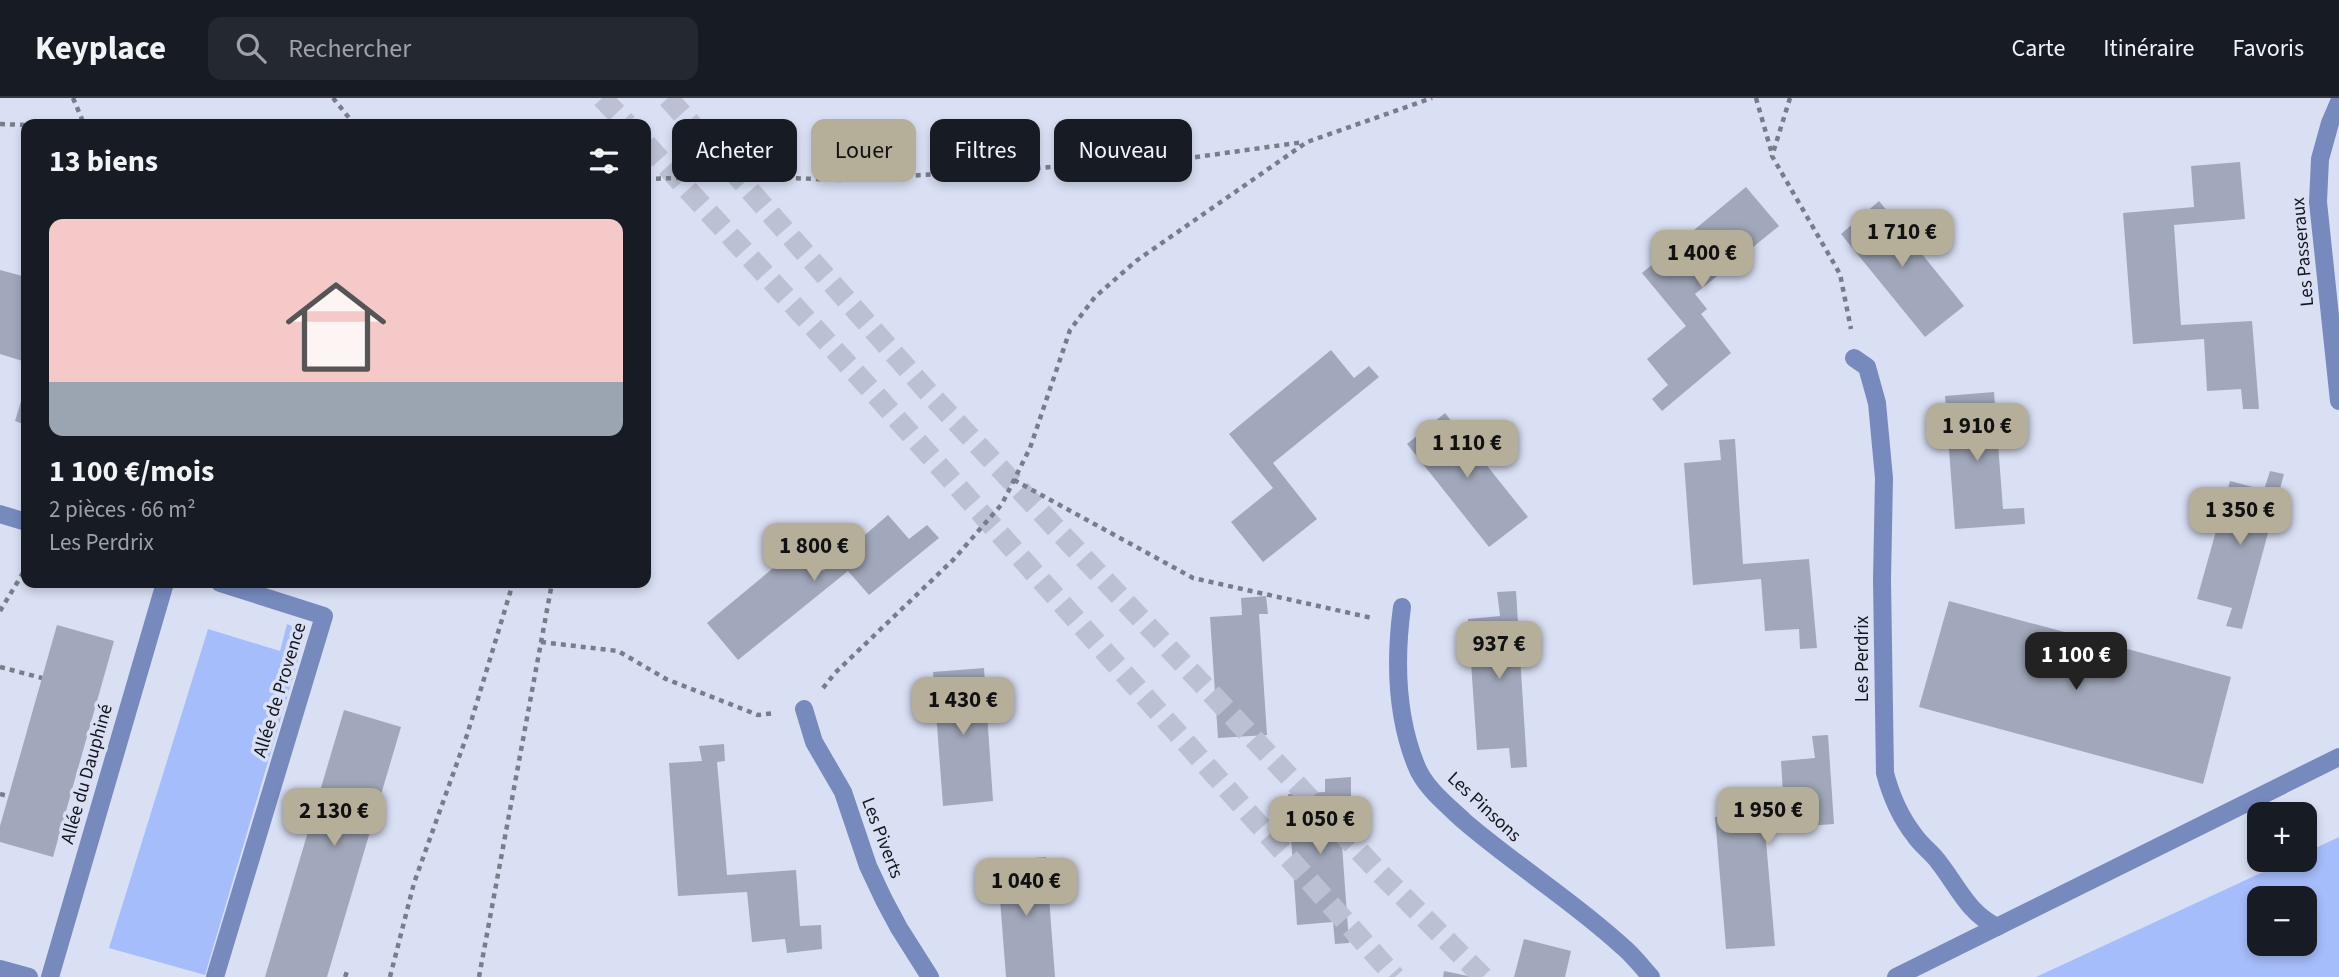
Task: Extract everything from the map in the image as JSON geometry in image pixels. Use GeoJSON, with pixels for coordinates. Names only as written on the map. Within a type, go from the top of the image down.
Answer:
{"type":"FeatureCollection","features":[{"type":"Feature","properties":{"kind":"street","name":"Les Passeraux"},"geometry":{"type":"LineString","coordinates":[[2339,102],[2320,159],[2318,202],[2339,401]]}},
{"type":"Feature","properties":{"kind":"street","name":"Les Perdrix"},"geometry":{"type":"LineString","coordinates":[[1854,358],[1867,367],[1873,385],[1884,478],[1882,580],[1885,773],[1891,797],[1915,836],[1937,860],[1967,904],[1983,920],[1997,927]]}},
{"type":"Feature","properties":{"kind":"street"},"geometry":{"type":"LineString","coordinates":[[0,514],[21,520]]}},
{"type":"Feature","properties":{"kind":"street","name":"Allée du Dauphiné"},"geometry":{"type":"LineString","coordinates":[[50,977],[164,588]]}},
{"type":"Feature","properties":{"kind":"street","name":"Allée de Provence"},"geometry":{"type":"LineString","coordinates":[[215,977],[324,615],[235,588]]}},
{"type":"Feature","properties":{"kind":"street","name":"Les Pinsons"},"geometry":{"type":"LineString","coordinates":[[1401,616],[1398,660],[1402,710],[1416,767],[1447,806],[1498,850],[1623,946],[1651,977]]}},
{"type":"Feature","properties":{"kind":"street","name":"Les Piverts"},"geometry":{"type":"LineString","coordinates":[[804,709],[814,742],[843,792],[868,866],[899,928],[930,977]]}},
{"type":"Feature","properties":{"kind":"street"},"geometry":{"type":"LineString","coordinates":[[1896,977],[2339,757]]}},
{"type":"Feature","properties":{"kind":"street"},"geometry":{"type":"LineString","coordinates":[[0,969],[29,977]]}},
{"type":"Feature","properties":{"kind":"path"},"geometry":{"type":"LineString","coordinates":[[73,98],[82,119]]}},
{"type":"Feature","properties":{"kind":"path"},"geometry":{"type":"LineString","coordinates":[[333,98],[350,119]]}},
{"type":"Feature","properties":{"kind":"path"},"geometry":{"type":"LineString","coordinates":[[651,179],[739,176],[841,180],[1182,159],[1307,142],[1433,98]]}},
{"type":"Feature","properties":{"kind":"path"},"geometry":{"type":"LineString","coordinates":[[1756,98],[1772,156],[1840,274],[1850,320],[1854,358]]}},
{"type":"Feature","properties":{"kind":"path"},"geometry":{"type":"LineString","coordinates":[[1772,156],[1790,98]]}},
{"type":"Feature","properties":{"kind":"path"},"geometry":{"type":"LineString","coordinates":[[0,124],[21,125]]}},
{"type":"Feature","properties":{"kind":"path"},"geometry":{"type":"LineString","coordinates":[[541,642],[618,651],[666,679],[758,715],[804,709],[835,673],[953,560],[1002,504],[1030,448],[1070,331],[1095,297],[1136,261],[1307,142]]}},
{"type":"Feature","properties":{"kind":"path"},"geometry":{"type":"LineString","coordinates":[[1014,480],[1193,578],[1401,616]]}},
{"type":"Feature","properties":{"kind":"path"},"geometry":{"type":"LineString","coordinates":[[0,611],[21,576]]}},
{"type":"Feature","properties":{"kind":"path"},"geometry":{"type":"LineString","coordinates":[[390,977],[414,883],[467,736],[511,588]]}},
{"type":"Feature","properties":{"kind":"path"},"geometry":{"type":"LineString","coordinates":[[479,977],[551,588]]}},
{"type":"Feature","properties":{"kind":"path"},"geometry":{"type":"LineString","coordinates":[[0,667],[42,678]]}},
{"type":"Feature","properties":{"kind":"path"},"geometry":{"type":"LineString","coordinates":[[0,794],[8,796]]}},
{"type":"Feature","properties":{"kind":"path"},"geometry":{"type":"LineString","coordinates":[[345,977],[348,969]]}},
{"type":"Feature","properties":{"kind":"shaded area"},"geometry":{"type":"Polygon","coordinates":[[[287,624],[298,629],[301,640],[299,657],[205,975],[109,948],[208,629],[280,651],[287,624]]]}},
{"type":"Feature","properties":{"kind":"shaded area"},"geometry":{"type":"Polygon","coordinates":[[[2339,837],[2339,977],[2036,977],[2263,872],[2317,872],[2317,847],[2339,837]]]}},
{"type":"Feature","properties":{"kind":"building"},"geometry":{"type":"Polygon","coordinates":[[[2240,162],[2245,219],[2174,225],[2181,325],[2252,321],[2259,409],[2243,409],[2241,389],[2207,391],[2204,339],[2133,344],[2123,213],[2194,207],[2191,166],[2240,162]]]}},
{"type":"Feature","properties":{"kind":"building"},"geometry":{"type":"Polygon","coordinates":[[[1746,187],[1779,226],[1695,294],[1707,309],[1701,314],[1731,353],[1662,411],[1652,399],[1668,385],[1647,359],[1686,326],[1642,273],[1746,187]]]}},
{"type":"Feature","properties":{"kind":"building"},"geometry":{"type":"Polygon","coordinates":[[[1879,201],[1964,306],[1925,337],[1841,234],[1879,201]]]}},
{"type":"Feature","properties":{"kind":"building"},"geometry":{"type":"Polygon","coordinates":[[[0,270],[21,276],[21,360],[0,354],[0,270]]]}},
{"type":"Feature","properties":{"kind":"building"},"geometry":{"type":"Polygon","coordinates":[[[1331,350],[1354,378],[1369,366],[1379,377],[1273,463],[1317,519],[1263,562],[1231,522],[1273,488],[1229,434],[1331,350]]]}},
{"type":"Feature","properties":{"kind":"building"},"geometry":{"type":"Polygon","coordinates":[[[1994,392],[2003,509],[2024,508],[2025,524],[1955,529],[1945,396],[1994,392]]]}},
{"type":"Feature","properties":{"kind":"building"},"geometry":{"type":"Polygon","coordinates":[[[21,401],[21,423],[15,421],[21,401]]]}},
{"type":"Feature","properties":{"kind":"building"},"geometry":{"type":"Polygon","coordinates":[[[1445,413],[1528,517],[1489,547],[1407,444],[1445,413]]]}},
{"type":"Feature","properties":{"kind":"building"},"geometry":{"type":"Polygon","coordinates":[[[1735,439],[1743,564],[1809,559],[1817,648],[1800,649],[1799,629],[1765,631],[1761,579],[1693,585],[1684,463],[1721,460],[1719,440],[1735,439]]]}},
{"type":"Feature","properties":{"kind":"building"},"geometry":{"type":"Polygon","coordinates":[[[2270,471],[2284,474],[2242,629],[2226,626],[2232,608],[2197,599],[2230,481],[2264,490],[2270,471]]]}},
{"type":"Feature","properties":{"kind":"building"},"geometry":{"type":"Polygon","coordinates":[[[888,515],[909,539],[927,525],[939,538],[869,595],[848,571],[738,660],[707,623],[801,545],[823,571],[888,515]]]}},
{"type":"Feature","properties":{"kind":"building"},"geometry":{"type":"Polygon","coordinates":[[[1516,591],[1527,767],[1511,768],[1509,748],[1477,750],[1468,619],[1500,616],[1497,592],[1516,591]]]}},
{"type":"Feature","properties":{"kind":"building"},"geometry":{"type":"Polygon","coordinates":[[[1266,596],[1268,614],[1259,614],[1267,735],[1218,738],[1210,617],[1242,615],[1241,598],[1266,596]]]}},
{"type":"Feature","properties":{"kind":"building"},"geometry":{"type":"Polygon","coordinates":[[[1949,601],[2231,677],[2203,784],[1919,707],[1949,601]]]}},
{"type":"Feature","properties":{"kind":"building"},"geometry":{"type":"Polygon","coordinates":[[[57,625],[114,641],[53,857],[0,842],[0,826],[57,625]]]}},
{"type":"Feature","properties":{"kind":"building"},"geometry":{"type":"Polygon","coordinates":[[[984,668],[993,801],[943,806],[933,672],[984,668]]]}},
{"type":"Feature","properties":{"kind":"building"},"geometry":{"type":"Polygon","coordinates":[[[344,710],[401,727],[327,977],[265,977],[344,710]]]}},
{"type":"Feature","properties":{"kind":"building"},"geometry":{"type":"Polygon","coordinates":[[[1828,735],[1834,824],[1765,829],[1775,946],[1726,949],[1715,817],[1784,811],[1781,761],[1815,758],[1812,736],[1828,735]]]}},
{"type":"Feature","properties":{"kind":"building"},"geometry":{"type":"Polygon","coordinates":[[[724,744],[725,761],[717,762],[727,875],[796,870],[800,926],[821,925],[822,949],[787,953],[785,939],[752,942],[747,892],[678,896],[669,763],[702,761],[699,746],[724,744]]]}},
{"type":"Feature","properties":{"kind":"building"},"geometry":{"type":"Polygon","coordinates":[[[1351,777],[1351,802],[1339,803],[1349,943],[1335,944],[1333,922],[1297,925],[1288,794],[1325,792],[1325,779],[1351,777]]]}},
{"type":"Feature","properties":{"kind":"building"},"geometry":{"type":"Polygon","coordinates":[[[1046,857],[1055,977],[1006,977],[997,861],[1046,857]]]}},
{"type":"Feature","properties":{"kind":"building"},"geometry":{"type":"Polygon","coordinates":[[[1524,939],[1571,951],[1565,977],[1514,977],[1524,939]]]}},
{"type":"Feature","properties":{"kind":"building"},"geometry":{"type":"Polygon","coordinates":[[[1444,971],[1468,976],[1468,977],[1443,977],[1444,971]]]}},
{"type":"Feature","properties":{"kind":"tunnel"},"geometry":{"type":"LineString","coordinates":[[602,98],[622,119]]}},
{"type":"Feature","properties":{"kind":"tunnel"},"geometry":{"type":"LineString","coordinates":[[668,98],[928,392],[1377,870],[1483,977]]}},
{"type":"Feature","properties":{"kind":"tunnel"},"geometry":{"type":"LineString","coordinates":[[651,149],[873,392],[1395,977]]}}]}
